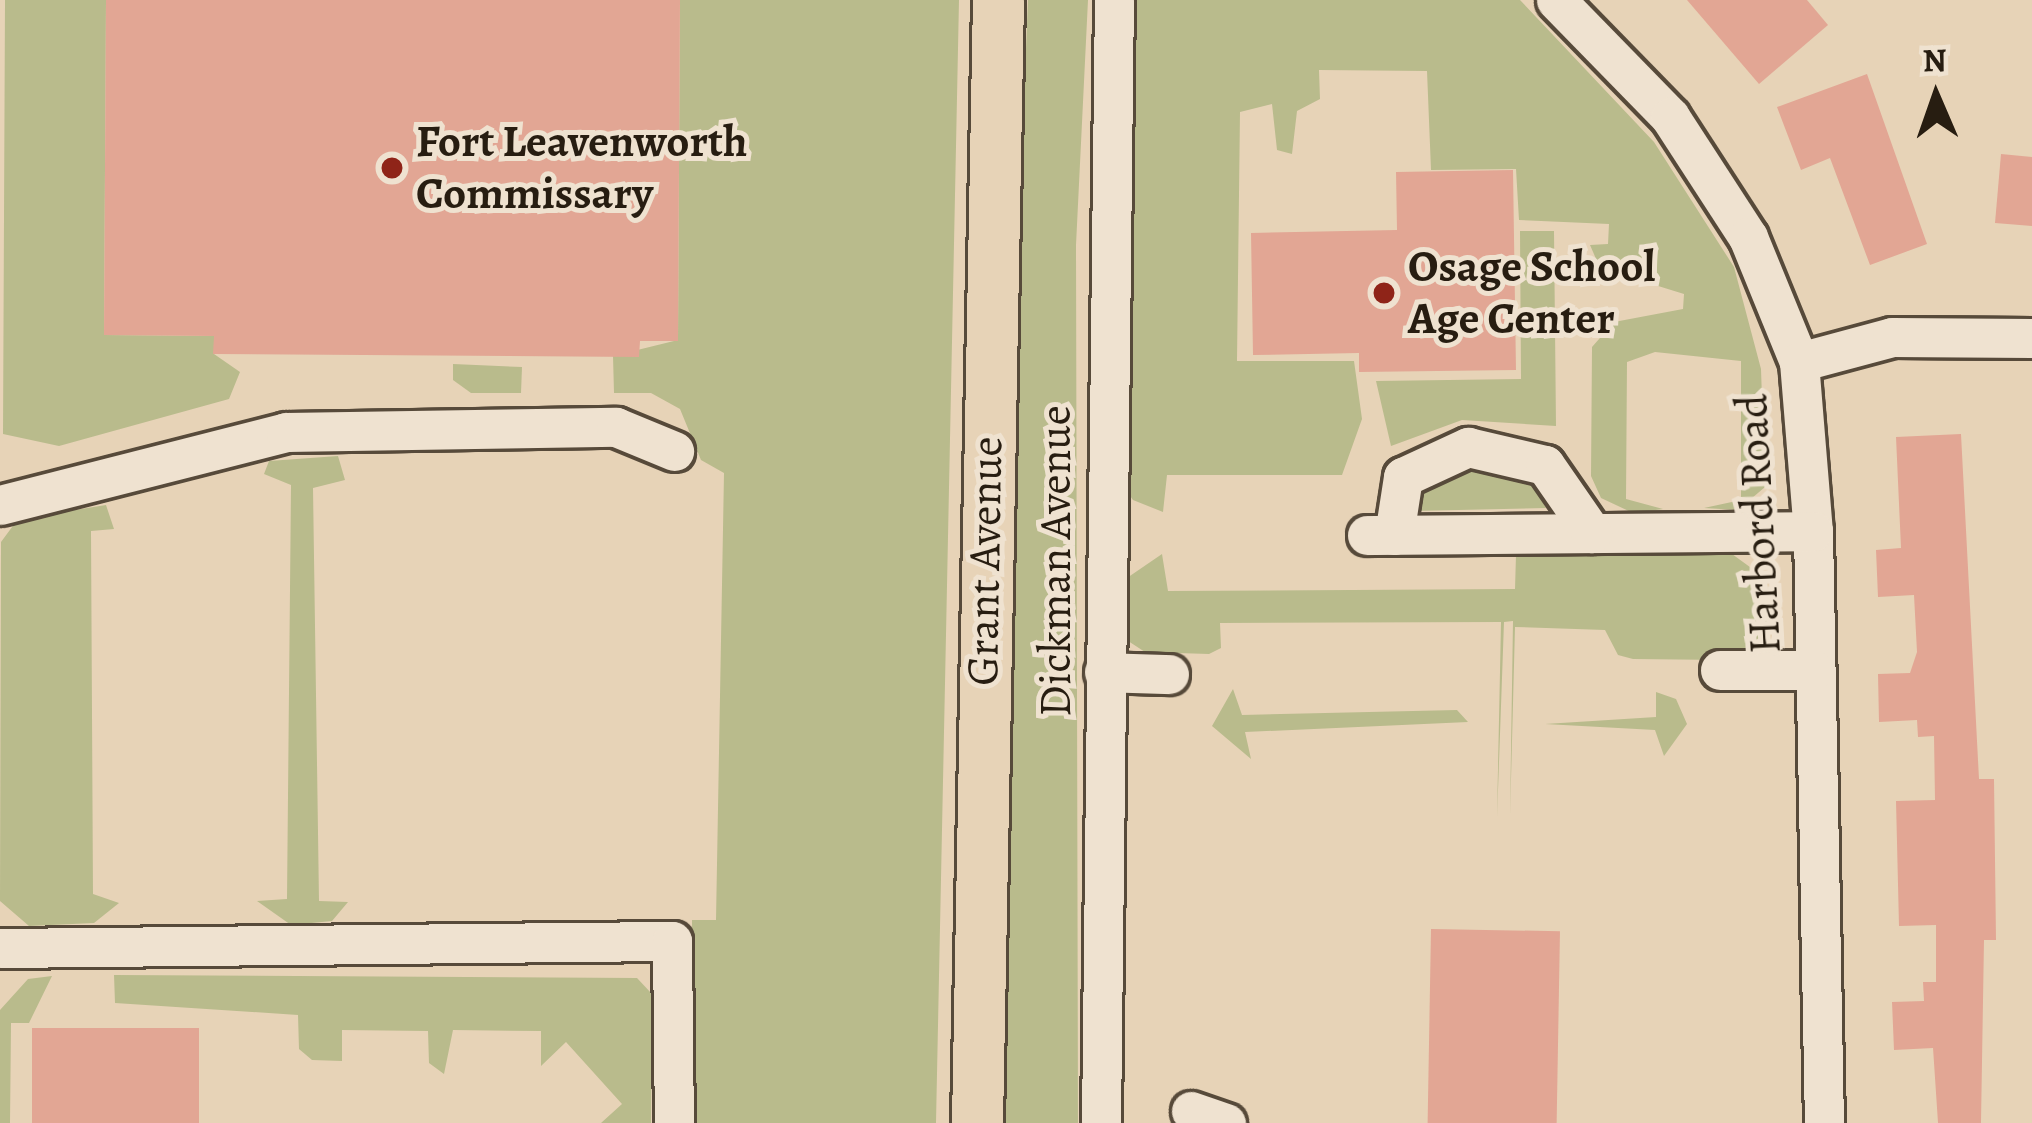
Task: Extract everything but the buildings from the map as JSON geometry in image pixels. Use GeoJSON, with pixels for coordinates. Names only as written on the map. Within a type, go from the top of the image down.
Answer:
{"type":"FeatureCollection","features":[{"type":"Feature","properties":{"kind":"main road","name":"Grant Avenue"},"geometry":{"type":"LineString","coordinates":[[977,1123],[998,0]]}},
{"type":"Feature","properties":{"kind":"street","name":"Dickman Avenue"},"geometry":{"type":"LineString","coordinates":[[1101,1123],[1114,0]]}},
{"type":"Feature","properties":{"kind":"street","name":"Harbord Road"},"geometry":{"type":"LineString","coordinates":[[1556,0],[1670,117],[1748,237],[1799,362],[1813,531],[1824,1123]]}},
{"type":"Feature","properties":{"kind":"street"},"geometry":{"type":"LineString","coordinates":[[1799,362],[1892,337],[2032,338]]}},
{"type":"Feature","properties":{"kind":"street"},"geometry":{"type":"LineString","coordinates":[[0,506],[286,432],[616,427],[674,451]]}},
{"type":"Feature","properties":{"kind":"street"},"geometry":{"type":"LineString","coordinates":[[1592,533],[1545,465],[1468,447],[1403,477],[1381,535],[1813,531]]}},
{"type":"Feature","properties":{"kind":"street"},"geometry":{"type":"LineString","coordinates":[[1720,670],[1814,670]]}},
{"type":"Feature","properties":{"kind":"street"},"geometry":{"type":"LineString","coordinates":[[1104,672],[1168,674]]}},
{"type":"Feature","properties":{"kind":"street"},"geometry":{"type":"LineString","coordinates":[[0,949],[672,941],[674,1123]]}},
{"type":"Feature","properties":{"kind":"green space"},"geometry":{"type":"Polygon","coordinates":[[[5,0],[106,0],[104,335],[214,336],[214,354],[240,372],[229,399],[59,446],[3,434],[5,0]]]}},
{"type":"Feature","properties":{"kind":"green space"},"geometry":{"type":"Polygon","coordinates":[[[680,0],[959,0],[936,1123],[693,1123],[692,920],[716,920],[724,473],[701,460],[680,409],[651,393],[614,393],[613,356],[678,340],[680,0]]]}},
{"type":"Feature","properties":{"kind":"green space"},"geometry":{"type":"Polygon","coordinates":[[[1028,0],[1088,0],[1076,245],[1078,1123],[1002,1123],[1006,534],[1028,0]]]}},
{"type":"Feature","properties":{"kind":"green space"},"geometry":{"type":"Polygon","coordinates":[[[1129,0],[1520,0],[1654,142],[1734,267],[1761,369],[1765,487],[1738,510],[1704,508],[1741,500],[1741,361],[1655,352],[1627,362],[1626,499],[1663,509],[1633,513],[1601,498],[1591,476],[1592,347],[1614,322],[1683,309],[1684,294],[1600,268],[1590,245],[1608,244],[1609,224],[1519,220],[1516,169],[1431,170],[1427,71],[1319,70],[1320,99],[1297,111],[1292,154],[1277,150],[1272,104],[1240,112],[1237,361],[1354,361],[1362,419],[1342,475],[1167,475],[1163,512],[1133,500],[1123,486],[1129,0]]]}},
{"type":"Feature","properties":{"kind":"green space"},"geometry":{"type":"Polygon","coordinates":[[[1520,231],[1554,231],[1556,426],[1462,420],[1391,446],[1376,381],[1521,379],[1520,231]]]}},
{"type":"Feature","properties":{"kind":"green space"},"geometry":{"type":"Polygon","coordinates":[[[453,364],[522,367],[521,393],[471,393],[453,380],[453,364]]]}},
{"type":"Feature","properties":{"kind":"green space"},"geometry":{"type":"Polygon","coordinates":[[[338,456],[345,480],[313,488],[319,901],[348,902],[332,921],[291,925],[257,901],[287,899],[291,485],[264,474],[269,461],[338,456]]]}},
{"type":"Feature","properties":{"kind":"green space"},"geometry":{"type":"Polygon","coordinates":[[[1476,467],[1529,478],[1546,508],[1413,511],[1425,482],[1476,467]]]}},
{"type":"Feature","properties":{"kind":"green space"},"geometry":{"type":"Polygon","coordinates":[[[106,505],[114,529],[91,531],[93,894],[119,903],[94,923],[29,926],[0,901],[1,542],[18,519],[106,505]]]}},
{"type":"Feature","properties":{"kind":"green space"},"geometry":{"type":"Polygon","coordinates":[[[1162,554],[1168,591],[1515,589],[1516,555],[1732,554],[1765,578],[1771,623],[1745,654],[1723,660],[1633,659],[1618,655],[1605,630],[1515,627],[1510,817],[1513,621],[1504,622],[1497,818],[1501,622],[1220,623],[1221,648],[1209,654],[1145,652],[1122,637],[1124,580],[1162,554]]]}},
{"type":"Feature","properties":{"kind":"green space"},"geometry":{"type":"Polygon","coordinates":[[[1233,689],[1242,715],[1457,710],[1468,722],[1245,732],[1251,759],[1212,726],[1233,689]]]}},
{"type":"Feature","properties":{"kind":"green space"},"geometry":{"type":"Polygon","coordinates":[[[1656,692],[1676,699],[1687,724],[1664,756],[1655,730],[1545,724],[1656,717],[1656,692]]]}},
{"type":"Feature","properties":{"kind":"green space"},"geometry":{"type":"Polygon","coordinates":[[[114,975],[637,978],[652,994],[651,1123],[601,1123],[622,1104],[566,1042],[541,1066],[541,1031],[453,1030],[444,1074],[429,1063],[428,1031],[342,1030],[342,1061],[312,1060],[299,1049],[298,1015],[115,1003],[114,975]]]}},
{"type":"Feature","properties":{"kind":"green space"},"geometry":{"type":"Polygon","coordinates":[[[52,976],[29,1023],[11,1023],[10,1123],[0,1123],[0,1010],[28,979],[52,976]]]}},
{"type":"Feature","properties":{"kind":"place","name":"Fort Leavenworth Commissary"},"geometry":{"type":"Point","coordinates":[392,168]}},
{"type":"Feature","properties":{"kind":"place","name":"Osage School Age Center"},"geometry":{"type":"Point","coordinates":[1384,293]}}]}
